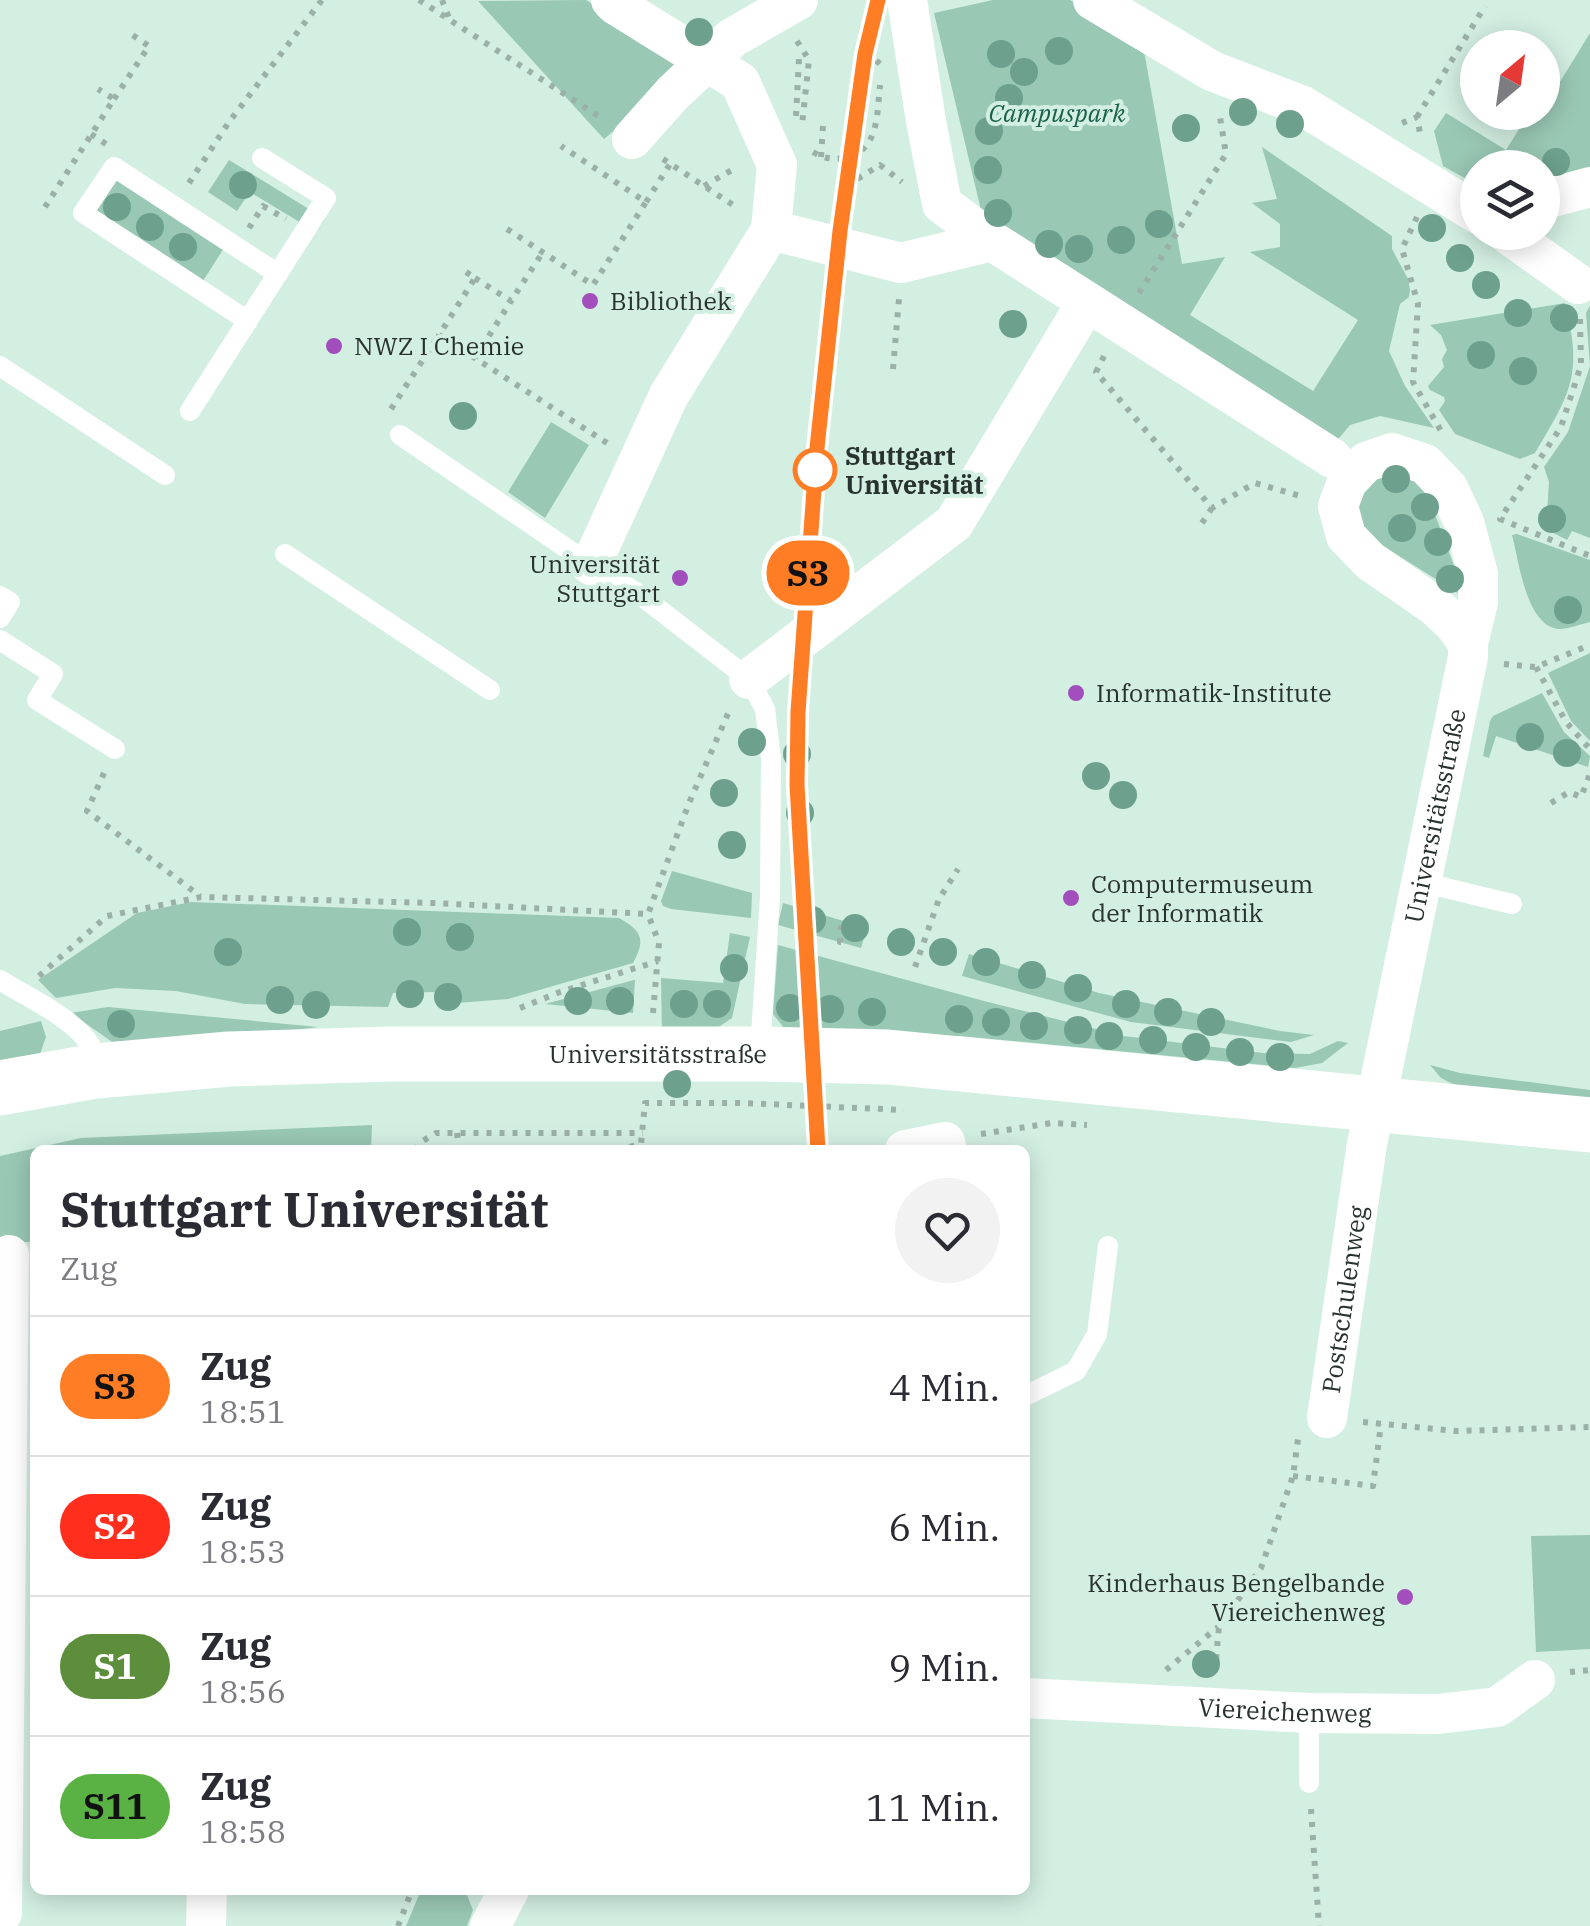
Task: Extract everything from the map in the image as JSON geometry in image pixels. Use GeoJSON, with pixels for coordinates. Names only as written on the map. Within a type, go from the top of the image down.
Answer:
{"type":"FeatureCollection","features":[{"type":"Feature","properties":{"kind":"street"},"geometry":{"type":"LineString","coordinates":[[590,565],[669,394],[771,230],[783,145],[740,82],[610,0]]}},
{"type":"Feature","properties":{"kind":"street"},"geometry":{"type":"LineString","coordinates":[[632,138],[732,38],[798,0]]}},
{"type":"Feature","properties":{"kind":"street"},"geometry":{"type":"LineString","coordinates":[[907,0],[942,204],[992,241],[1332,458]]}},
{"type":"Feature","properties":{"kind":"street"},"geometry":{"type":"LineString","coordinates":[[1093,0],[1212,71],[1303,106],[1460,203]]}},
{"type":"Feature","properties":{"kind":"street"},"geometry":{"type":"LineString","coordinates":[[1560,195],[1590,187]]}},
{"type":"Feature","properties":{"kind":"street"},"geometry":{"type":"LineString","coordinates":[[771,230],[902,263],[992,241]]}},
{"type":"Feature","properties":{"kind":"street"},"geometry":{"type":"LineString","coordinates":[[1530,250],[1578,284]]}},
{"type":"Feature","properties":{"kind":"street"},"geometry":{"type":"LineString","coordinates":[[749,678],[954,523],[1104,312]]}},
{"type":"Feature","properties":{"kind":"street","name":"Universitätsstraße"},"geometry":{"type":"LineString","coordinates":[[1376,1104],[1478,602],[1478,574],[1464,522],[1448,488],[1425,464],[1392,453],[1366,462],[1346,482],[1338,506],[1346,536],[1370,560],[1435,606],[1454,624],[1468,650]]}},
{"type":"Feature","properties":{"kind":"street","name":"Universitätsstraße"},"geometry":{"type":"LineString","coordinates":[[0,1088],[96,1071],[229,1059],[344,1054],[760,1054],[888,1058],[1590,1125]]}},
{"type":"Feature","properties":{"kind":"street","name":"Postschulenweg"},"geometry":{"type":"LineString","coordinates":[[1327,1418],[1376,1104]]}},
{"type":"Feature","properties":{"kind":"street"},"geometry":{"type":"LineString","coordinates":[[927,1145],[957,1138]]}},
{"type":"Feature","properties":{"kind":"street"},"geometry":{"type":"LineString","coordinates":[[11,1917],[15,1255]]}},
{"type":"Feature","properties":{"kind":"street","name":"Viereichenweg"},"geometry":{"type":"LineString","coordinates":[[1030,1698],[1309,1713],[1438,1714],[1497,1707],[1535,1680]]}},
{"type":"Feature","properties":{"kind":"street"},"geometry":{"type":"LineString","coordinates":[[206,1895],[206,1926]]}},
{"type":"Feature","properties":{"kind":"street"},"geometry":{"type":"LineString","coordinates":[[490,1926],[507,1895]]}},
{"type":"Feature","properties":{"kind":"lane"},"geometry":{"type":"LineString","coordinates":[[190,412],[326,198],[262,158]]}},
{"type":"Feature","properties":{"kind":"lane"},"geometry":{"type":"LineString","coordinates":[[248,321],[84,213],[114,167],[278,274]]}},
{"type":"Feature","properties":{"kind":"lane"},"geometry":{"type":"LineString","coordinates":[[0,366],[160,466]]}},
{"type":"Feature","properties":{"kind":"lane"},"geometry":{"type":"LineString","coordinates":[[400,435],[639,594],[749,678],[765,708],[771,759],[769,905],[760,1054]]}},
{"type":"Feature","properties":{"kind":"lane"},"geometry":{"type":"LineString","coordinates":[[284,554],[490,690]]}},
{"type":"Feature","properties":{"kind":"lane"},"geometry":{"type":"LineString","coordinates":[[0,596],[10,602],[0,618]]}},
{"type":"Feature","properties":{"kind":"lane"},"geometry":{"type":"LineString","coordinates":[[0,640],[53,674],[36,700],[115,749]]}},
{"type":"Feature","properties":{"kind":"lane"},"geometry":{"type":"LineString","coordinates":[[1421,882],[1512,904]]}},
{"type":"Feature","properties":{"kind":"lane"},"geometry":{"type":"LineString","coordinates":[[0,980],[72,1026],[92,1047],[96,1071]]}},
{"type":"Feature","properties":{"kind":"lane"},"geometry":{"type":"LineString","coordinates":[[1030,1394],[1076,1371],[1097,1334],[1108,1246]]}},
{"type":"Feature","properties":{"kind":"lane"},"geometry":{"type":"LineString","coordinates":[[1309,1713],[1309,1783]]}},
{"type":"Feature","properties":{"kind":"path"},"geometry":{"type":"LineString","coordinates":[[182,192],[228,122],[322,0]]}},
{"type":"Feature","properties":{"kind":"path"},"geometry":{"type":"LineString","coordinates":[[420,0],[477,42],[771,230]]}},
{"type":"Feature","properties":{"kind":"path"},"geometry":{"type":"LineString","coordinates":[[442,0],[449,18]]}},
{"type":"Feature","properties":{"kind":"path"},"geometry":{"type":"LineString","coordinates":[[1417,117],[1485,6]]}},
{"type":"Feature","properties":{"kind":"path"},"geometry":{"type":"LineString","coordinates":[[868,26],[866,52],[882,66]]}},
{"type":"Feature","properties":{"kind":"path"},"geometry":{"type":"LineString","coordinates":[[45,207],[150,46],[132,34]]}},
{"type":"Feature","properties":{"kind":"path"},"geometry":{"type":"LineString","coordinates":[[783,145],[807,58]]}},
{"type":"Feature","properties":{"kind":"path"},"geometry":{"type":"LineString","coordinates":[[1212,71],[1226,154],[1104,312],[1096,372],[1212,508]]}},
{"type":"Feature","properties":{"kind":"path"},"geometry":{"type":"LineString","coordinates":[[704,186],[783,145],[834,160],[861,152],[874,134],[880,85]]}},
{"type":"Feature","properties":{"kind":"path"},"geometry":{"type":"LineString","coordinates":[[98,89],[114,99]]}},
{"type":"Feature","properties":{"kind":"path"},"geometry":{"type":"LineString","coordinates":[[820,157],[823,126]]}},
{"type":"Feature","properties":{"kind":"path"},"geometry":{"type":"LineString","coordinates":[[852,126],[851,157],[858,178],[880,166],[892,176]]}},
{"type":"Feature","properties":{"kind":"path"},"geometry":{"type":"LineString","coordinates":[[561,146],[646,202]]}},
{"type":"Feature","properties":{"kind":"path"},"geometry":{"type":"LineString","coordinates":[[507,229],[593,285],[670,164]]}},
{"type":"Feature","properties":{"kind":"path"},"geometry":{"type":"LineString","coordinates":[[1431,184],[1402,249],[1418,304],[1413,382],[1447,441]]}},
{"type":"Feature","properties":{"kind":"path"},"geometry":{"type":"LineString","coordinates":[[246,233],[263,206],[272,211]]}},
{"type":"Feature","properties":{"kind":"path"},"geometry":{"type":"LineString","coordinates":[[476,358],[542,252]]}},
{"type":"Feature","properties":{"kind":"path"},"geometry":{"type":"LineString","coordinates":[[893,369],[902,263]]}},
{"type":"Feature","properties":{"kind":"path"},"geometry":{"type":"LineString","coordinates":[[466,272],[512,300]]}},
{"type":"Feature","properties":{"kind":"path"},"geometry":{"type":"LineString","coordinates":[[400,435],[381,424],[475,278]]}},
{"type":"Feature","properties":{"kind":"path"},"geometry":{"type":"LineString","coordinates":[[1578,284],[1582,365],[1561,427],[1500,519],[1590,556]]}},
{"type":"Feature","properties":{"kind":"path"},"geometry":{"type":"LineString","coordinates":[[439,335],[638,463]]}},
{"type":"Feature","properties":{"kind":"path"},"geometry":{"type":"LineString","coordinates":[[1202,523],[1212,508],[1256,483],[1266,486]]}},
{"type":"Feature","properties":{"kind":"path"},"geometry":{"type":"LineString","coordinates":[[1468,650],[1504,664],[1536,666],[1590,645]]}},
{"type":"Feature","properties":{"kind":"path"},"geometry":{"type":"LineString","coordinates":[[1536,666],[1566,722],[1590,749]]}},
{"type":"Feature","properties":{"kind":"path"},"geometry":{"type":"LineString","coordinates":[[653,1018],[659,943],[648,914],[688,802],[726,715],[749,678]]}},
{"type":"Feature","properties":{"kind":"path"},"geometry":{"type":"LineString","coordinates":[[115,749],[87,812],[201,897]]}},
{"type":"Feature","properties":{"kind":"path"},"geometry":{"type":"LineString","coordinates":[[1551,803],[1570,792],[1581,797],[1590,774]]}},
{"type":"Feature","properties":{"kind":"path"},"geometry":{"type":"LineString","coordinates":[[915,967],[939,900],[958,869]]}},
{"type":"Feature","properties":{"kind":"path"},"geometry":{"type":"LineString","coordinates":[[34,980],[108,916],[201,897],[648,914]]}},
{"type":"Feature","properties":{"kind":"path"},"geometry":{"type":"LineString","coordinates":[[841,926],[840,942],[848,942]]}},
{"type":"Feature","properties":{"kind":"path"},"geometry":{"type":"LineString","coordinates":[[510,1012],[658,961]]}},
{"type":"Feature","properties":{"kind":"path"},"geometry":{"type":"LineString","coordinates":[[641,1145],[645,1103],[918,1110]]}},
{"type":"Feature","properties":{"kind":"path"},"geometry":{"type":"LineString","coordinates":[[957,1138],[995,1132]]}},
{"type":"Feature","properties":{"kind":"path"},"geometry":{"type":"LineString","coordinates":[[419,1145],[436,1133],[642,1133]]}},
{"type":"Feature","properties":{"kind":"path"},"geometry":{"type":"LineString","coordinates":[[457,1133],[458,1145]]}},
{"type":"Feature","properties":{"kind":"path","name":"Postschulenweg"},"geometry":{"type":"LineString","coordinates":[[1147,1705],[1157,1677],[1219,1626],[1262,1568],[1294,1476],[1302,1414],[1327,1418]]}},
{"type":"Feature","properties":{"kind":"path"},"geometry":{"type":"LineString","coordinates":[[1327,1418],[1456,1430],[1590,1427]]}},
{"type":"Feature","properties":{"kind":"path"},"geometry":{"type":"LineString","coordinates":[[1294,1476],[1373,1486],[1380,1424]]}},
{"type":"Feature","properties":{"kind":"path"},"geometry":{"type":"LineString","coordinates":[[1212,1708],[1219,1626]]}},
{"type":"Feature","properties":{"kind":"path"},"geometry":{"type":"LineString","coordinates":[[1309,1783],[1319,1926]]}},
{"type":"Feature","properties":{"kind":"path"},"geometry":{"type":"LineString","coordinates":[[398,1926],[410,1895]]}},
{"type":"Feature","properties":{"kind":"green space"},"geometry":{"type":"Polygon","coordinates":[[[586,0],[685,63],[604,139],[478,1],[586,0]]]}},
{"type":"Feature","properties":{"kind":"green space","name":"Campuspark"},"geometry":{"type":"Polygon","coordinates":[[[993,0],[1070,0],[1143,45],[1182,264],[1225,257],[1190,315],[1313,391],[1358,320],[1250,252],[1280,247],[1280,224],[1252,203],[1277,199],[1262,147],[1392,236],[1392,249],[1410,290],[1409,297],[1400,304],[1389,351],[1405,386],[1434,428],[1380,416],[1350,425],[1330,449],[985,227],[934,13],[993,0]]]}},
{"type":"Feature","properties":{"kind":"green space"},"geometry":{"type":"Polygon","coordinates":[[[1590,33],[1590,175],[1560,183],[1560,150],[1506,150],[1518,130],[1560,130],[1560,82],[1590,33]]]}},
{"type":"Feature","properties":{"kind":"green space"},"geometry":{"type":"Polygon","coordinates":[[[1446,113],[1460,122],[1460,130],[1474,130],[1506,150],[1460,150],[1460,176],[1443,166],[1434,131],[1446,113]]]}},
{"type":"Feature","properties":{"kind":"green space"},"geometry":{"type":"Polygon","coordinates":[[[229,160],[325,219],[316,232],[250,192],[237,211],[208,192],[229,160]]]}},
{"type":"Feature","properties":{"kind":"green space"},"geometry":{"type":"Polygon","coordinates":[[[117,179],[224,248],[203,281],[96,212],[117,179]]]}},
{"type":"Feature","properties":{"kind":"green space"},"geometry":{"type":"Polygon","coordinates":[[[1565,303],[1573,348],[1570,382],[1535,453],[1520,459],[1455,434],[1439,410],[1444,397],[1428,386],[1444,367],[1442,359],[1447,350],[1441,335],[1430,325],[1565,303]]]}},
{"type":"Feature","properties":{"kind":"green space"},"geometry":{"type":"Polygon","coordinates":[[[1590,306],[1590,366],[1586,313],[1590,306]]]}},
{"type":"Feature","properties":{"kind":"green space"},"geometry":{"type":"Polygon","coordinates":[[[1590,366],[1590,538],[1572,531],[1567,540],[1546,529],[1549,482],[1544,467],[1568,432],[1590,366]]]}},
{"type":"Feature","properties":{"kind":"green space"},"geometry":{"type":"Polygon","coordinates":[[[551,422],[589,445],[545,518],[508,492],[551,422]]]}},
{"type":"Feature","properties":{"kind":"green space"},"geometry":{"type":"Polygon","coordinates":[[[1402,470],[1426,490],[1463,590],[1461,595],[1377,542],[1363,526],[1357,503],[1374,476],[1402,470]]]}},
{"type":"Feature","properties":{"kind":"green space"},"geometry":{"type":"Polygon","coordinates":[[[1512,535],[1590,560],[1590,622],[1559,629],[1539,617],[1521,575],[1512,535]]]}},
{"type":"Feature","properties":{"kind":"green space"},"geometry":{"type":"Polygon","coordinates":[[[1590,653],[1590,741],[1571,721],[1548,673],[1590,653]]]}},
{"type":"Feature","properties":{"kind":"green space"},"geometry":{"type":"Polygon","coordinates":[[[1542,693],[1564,732],[1590,756],[1588,767],[1496,736],[1489,758],[1483,756],[1493,716],[1542,693]]]}},
{"type":"Feature","properties":{"kind":"green space"},"geometry":{"type":"Polygon","coordinates":[[[672,871],[752,893],[751,918],[663,906],[661,901],[672,871]]]}},
{"type":"Feature","properties":{"kind":"green space"},"geometry":{"type":"Polygon","coordinates":[[[191,902],[619,918],[640,936],[640,948],[633,963],[508,999],[444,1004],[437,992],[393,993],[388,1007],[245,1004],[176,991],[115,988],[56,998],[38,980],[137,913],[191,902]]]}},
{"type":"Feature","properties":{"kind":"green space"},"geometry":{"type":"Polygon","coordinates":[[[783,903],[867,928],[861,948],[778,925],[783,903]]]}},
{"type":"Feature","properties":{"kind":"green space"},"geometry":{"type":"Polygon","coordinates":[[[730,933],[750,937],[732,1018],[711,1032],[662,1033],[661,978],[723,983],[730,933]]]}},
{"type":"Feature","properties":{"kind":"green space"},"geometry":{"type":"Polygon","coordinates":[[[778,945],[1124,1036],[1263,1053],[1310,1054],[1338,1041],[1348,1043],[1322,1063],[1295,1068],[960,1036],[798,1034],[784,1028],[773,1014],[778,945]]]}},
{"type":"Feature","properties":{"kind":"green space"},"geometry":{"type":"Polygon","coordinates":[[[969,954],[1099,993],[1314,1035],[1291,1042],[1131,1022],[962,976],[969,954]]]}},
{"type":"Feature","properties":{"kind":"green space"},"geometry":{"type":"Polygon","coordinates":[[[634,980],[633,1013],[545,1004],[634,980]]]}},
{"type":"Feature","properties":{"kind":"green space"},"geometry":{"type":"Polygon","coordinates":[[[108,1007],[318,1027],[125,1051],[71,1013],[108,1007]]]}},
{"type":"Feature","properties":{"kind":"green space"},"geometry":{"type":"Polygon","coordinates":[[[41,1021],[46,1037],[40,1054],[0,1068],[0,1031],[41,1021]]]}},
{"type":"Feature","properties":{"kind":"green space"},"geometry":{"type":"Polygon","coordinates":[[[1430,1065],[1460,1073],[1590,1090],[1590,1106],[1461,1088],[1441,1078],[1430,1065]]]}},
{"type":"Feature","properties":{"kind":"green space"},"geometry":{"type":"Polygon","coordinates":[[[372,1125],[371,1145],[50,1145],[81,1138],[372,1125]]]}},
{"type":"Feature","properties":{"kind":"green space"},"geometry":{"type":"Polygon","coordinates":[[[30,1149],[30,1242],[0,1242],[0,1156],[30,1149]]]}},
{"type":"Feature","properties":{"kind":"green space"},"geometry":{"type":"Polygon","coordinates":[[[1590,1535],[1590,1649],[1536,1652],[1531,1536],[1590,1535]]]}},
{"type":"Feature","properties":{"kind":"green space"},"geometry":{"type":"Polygon","coordinates":[[[419,1895],[467,1895],[473,1910],[467,1926],[406,1926],[419,1895]]]}},
{"type":"Feature","properties":{"kind":"train","name":"S3"},"geometry":{"type":"LineString","coordinates":[[818,1145],[797,785],[798,712],[817,448],[840,231],[865,54],[878,0]]}},
{"type":"Feature","properties":{"kind":"place","name":"Bibliothek"},"geometry":{"type":"Point","coordinates":[590,301]}},
{"type":"Feature","properties":{"kind":"place","name":"NWZ I Chemie"},"geometry":{"type":"Point","coordinates":[334,346]}},
{"type":"Feature","properties":{"kind":"place","name":"Stuttgart Universität"},"geometry":{"type":"Point","coordinates":[815,470]}},
{"type":"Feature","properties":{"kind":"place","name":"Universität Stuttgart"},"geometry":{"type":"Point","coordinates":[680,578]}},
{"type":"Feature","properties":{"kind":"place","name":"Informatik-Institute"},"geometry":{"type":"Point","coordinates":[1076,693]}},
{"type":"Feature","properties":{"kind":"place","name":"Computermuseum der Informatik"},"geometry":{"type":"Point","coordinates":[1071,898]}},
{"type":"Feature","properties":{"kind":"place","name":"Kinderhaus Bengelbande Viereichenweg"},"geometry":{"type":"Point","coordinates":[1405,1597]}}]}
